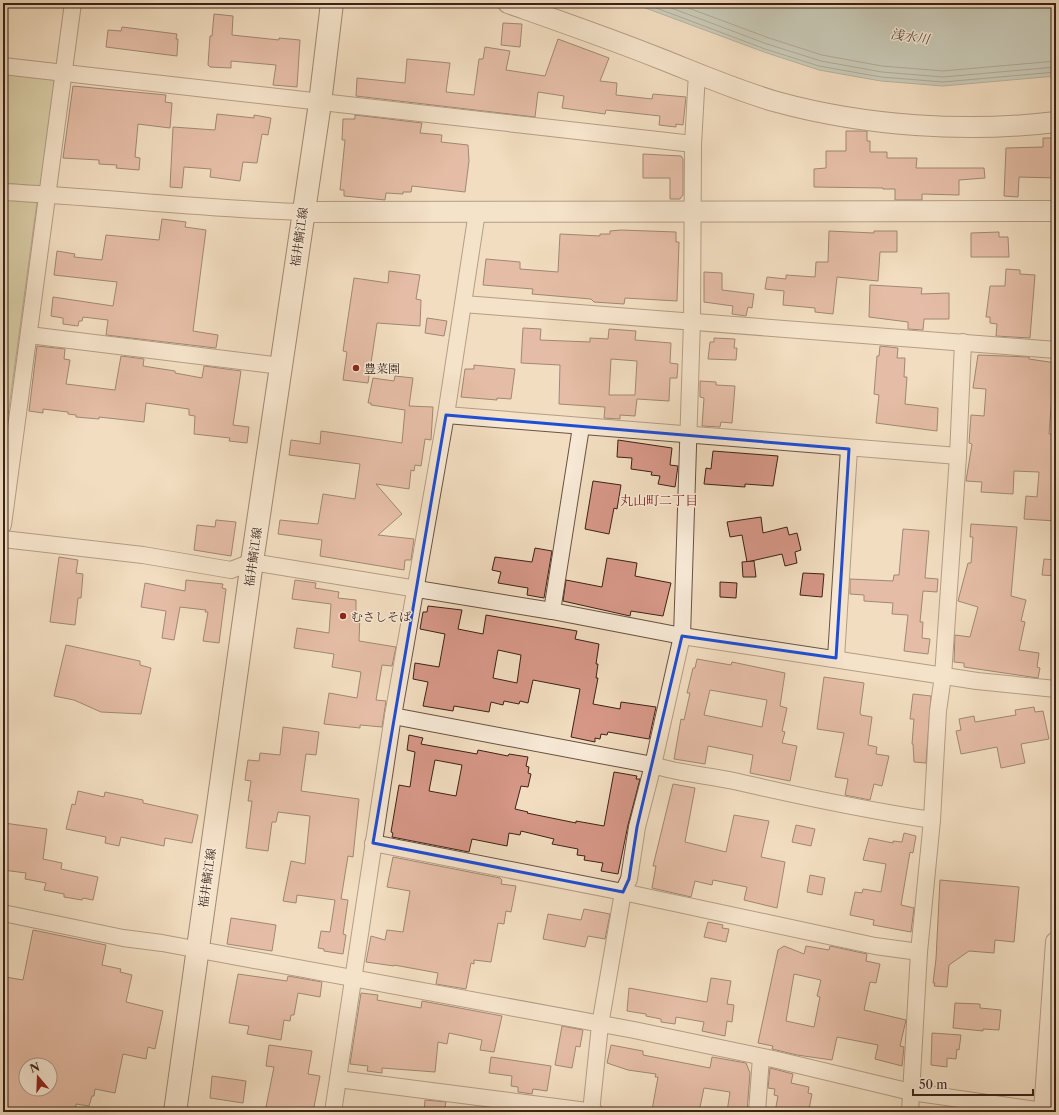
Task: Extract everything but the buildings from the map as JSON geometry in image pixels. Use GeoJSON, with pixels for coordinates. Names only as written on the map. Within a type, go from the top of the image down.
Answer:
{"type":"FeatureCollection","features":[{"type":"Feature","properties":{"kind":"main road","name":"福井鯖江線"},"geometry":{"type":"LineString","coordinates":[[175,1112],[196,950],[320,103],[332,3]]}},
{"type":"Feature","properties":{"kind":"street"},"geometry":{"type":"LineString","coordinates":[[3,524],[73,3]]}},
{"type":"Feature","properties":{"kind":"street"},"geometry":{"type":"LineString","coordinates":[[508,3],[593,32],[697,73],[777,102],[851,119],[980,127],[1056,122]]}},
{"type":"Feature","properties":{"kind":"street"},"geometry":{"type":"LineString","coordinates":[[3,66],[693,144]]}},
{"type":"Feature","properties":{"kind":"street"},"geometry":{"type":"LineString","coordinates":[[591,1112],[600,1024],[623,892],[629,879],[637,828],[653,765],[682,636],[692,321],[693,144],[697,73]]}},
{"type":"Feature","properties":{"kind":"street"},"geometry":{"type":"LineString","coordinates":[[3,192],[47,194],[185,206],[303,212],[1056,211]]}},
{"type":"Feature","properties":{"kind":"street"},"geometry":{"type":"LineString","coordinates":[[333,1112],[393,716],[446,415],[477,212]]}},
{"type":"Feature","properties":{"kind":"street"},"geometry":{"type":"LineString","coordinates":[[463,304],[1056,350]]}},
{"type":"Feature","properties":{"kind":"street"},"geometry":{"type":"LineString","coordinates":[[29,334],[281,366]]}},
{"type":"Feature","properties":{"kind":"street"},"geometry":{"type":"LineString","coordinates":[[910,1112],[919,952],[932,820],[938,711],[943,676],[958,456],[963,342]]}},
{"type":"Feature","properties":{"kind":"street"},"geometry":{"type":"LineString","coordinates":[[446,415],[581,428],[958,456]]}},
{"type":"Feature","properties":{"kind":"street"},"geometry":{"type":"LineString","coordinates":[[552,611],[581,428]]}},
{"type":"Feature","properties":{"kind":"street"},"geometry":{"type":"LineString","coordinates":[[836,658],[849,449]]}},
{"type":"Feature","properties":{"kind":"street"},"geometry":{"type":"LineString","coordinates":[[3,539],[143,555],[231,570],[252,562],[552,611],[682,636],[836,658],[943,676],[1056,689]]}},
{"type":"Feature","properties":{"kind":"street"},"geometry":{"type":"LineString","coordinates":[[393,716],[653,765],[668,770],[733,781],[764,789],[834,803],[932,820]]}},
{"type":"Feature","properties":{"kind":"street"},"geometry":{"type":"LineString","coordinates":[[373,843],[623,892],[875,946],[919,952]]}},
{"type":"Feature","properties":{"kind":"street"},"geometry":{"type":"LineString","coordinates":[[3,913],[123,938],[353,978],[600,1024],[761,1057],[911,1092],[1044,1111],[1056,942]]}},
{"type":"Feature","properties":{"kind":"street"},"geometry":{"type":"LineString","coordinates":[[757,1112],[761,1057]]}},
{"type":"Feature","properties":{"kind":"street"},"geometry":{"type":"LineString","coordinates":[[338,1079],[595,1112]]}},
{"type":"Feature","properties":{"kind":"highlighted area"},"geometry":{"type":"Polygon","coordinates":[[[446,415],[849,449],[836,658],[682,636],[637,827],[629,879],[623,892],[373,843],[446,415]]]}},
{"type":"Feature","properties":{"kind":"green space"},"geometry":{"type":"Polygon","coordinates":[[[3,69],[63,73],[48,187],[3,183],[3,69]]]}},
{"type":"Feature","properties":{"kind":"green space"},"geometry":{"type":"Polygon","coordinates":[[[3,200],[37,202],[3,452],[3,200]]]}},
{"type":"Feature","properties":{"kind":"water","name":"浅水川"},"geometry":{"type":"Polygon","coordinates":[[[632,3],[1056,3],[1056,76],[943,86],[881,81],[819,70],[764,52],[632,3]]]}},
{"type":"Feature","properties":{"kind":"place","name":"豊菜園"},"geometry":{"type":"Point","coordinates":[356,368]}},
{"type":"Feature","properties":{"kind":"place","name":"むさしそば"},"geometry":{"type":"Point","coordinates":[343,616]}},
{"type":"Feature","properties":{"kind":"district","name":"丸山町二丁目"},"geometry":{"type":"Point","coordinates":[659,500]}}]}
